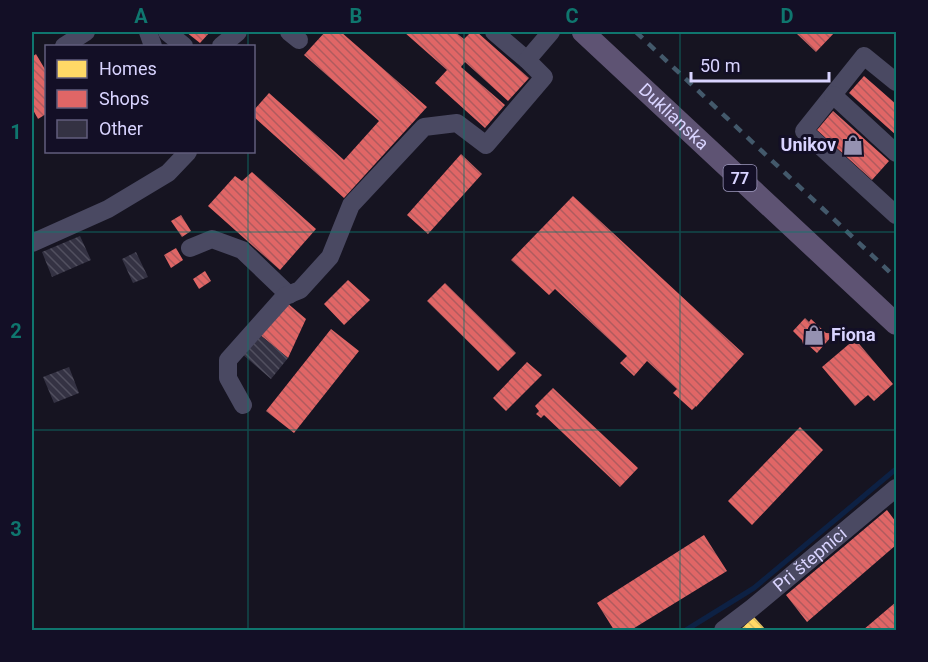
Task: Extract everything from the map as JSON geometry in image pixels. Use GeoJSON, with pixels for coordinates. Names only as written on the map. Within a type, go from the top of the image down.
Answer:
{"type":"FeatureCollection","features":[{"type":"Feature","properties":{"kind":"main road","name":"Duklianska"},"geometry":{"type":"LineString","coordinates":[[583,32],[897,324]]}},
{"type":"Feature","properties":{"kind":"street"},"geometry":{"type":"LineString","coordinates":[[66,45],[86,32]]}},
{"type":"Feature","properties":{"kind":"street"},"geometry":{"type":"LineString","coordinates":[[167,32],[183,45]]}},
{"type":"Feature","properties":{"kind":"street"},"geometry":{"type":"LineString","coordinates":[[223,45],[238,32]]}},
{"type":"Feature","properties":{"kind":"street"},"geometry":{"type":"LineString","coordinates":[[243,405],[228,378],[228,360],[285,296],[300,290],[330,257],[351,205],[424,127],[457,123],[486,145],[544,77],[494,32]]}},
{"type":"Feature","properties":{"kind":"street"},"geometry":{"type":"LineString","coordinates":[[526,60],[551,32]]}},
{"type":"Feature","properties":{"kind":"street"},"geometry":{"type":"LineString","coordinates":[[897,82],[864,56],[804,131],[897,215]]}},
{"type":"Feature","properties":{"kind":"street"},"geometry":{"type":"LineString","coordinates":[[832,95],[897,153]]}},
{"type":"Feature","properties":{"kind":"street"},"geometry":{"type":"LineString","coordinates":[[32,243],[108,209],[168,173],[187,153]]}},
{"type":"Feature","properties":{"kind":"street"},"geometry":{"type":"LineString","coordinates":[[190,248],[212,239],[242,250],[289,295]]}},
{"type":"Feature","properties":{"kind":"street","name":"Pri štepnici"},"geometry":{"type":"LineString","coordinates":[[723,630],[752,609],[897,488]]}},
{"type":"Feature","properties":{"kind":"building: Homes"},"geometry":{"type":"Polygon","coordinates":[[[754,617],[766,630],[740,630],[754,617]]]}},
{"type":"Feature","properties":{"kind":"building: Shops"},"geometry":{"type":"Polygon","coordinates":[[[186,32],[210,32],[200,43],[186,32]]]}},
{"type":"Feature","properties":{"kind":"building: Shops"},"geometry":{"type":"Polygon","coordinates":[[[325,32],[341,32],[427,107],[344,198],[255,118],[255,109],[269,93],[344,160],[379,121],[304,55],[325,32]]]}},
{"type":"Feature","properties":{"kind":"building: Shops"},"geometry":{"type":"Polygon","coordinates":[[[404,32],[455,32],[464,39],[471,32],[477,32],[529,78],[508,101],[465,62],[461,67],[505,105],[485,128],[435,83],[447,70],[404,32]]]}},
{"type":"Feature","properties":{"kind":"building: Shops"},"geometry":{"type":"Polygon","coordinates":[[[835,32],[816,52],[796,33],[835,32]]]}},
{"type":"Feature","properties":{"kind":"building: Shops"},"geometry":{"type":"Polygon","coordinates":[[[36,54],[45,69],[45,115],[38,119],[32,108],[32,57],[36,54]]]}},
{"type":"Feature","properties":{"kind":"building: Shops"},"geometry":{"type":"Polygon","coordinates":[[[864,76],[896,104],[896,135],[849,93],[864,76]]]}},
{"type":"Feature","properties":{"kind":"building: Shops"},"geometry":{"type":"Polygon","coordinates":[[[833,111],[889,161],[872,180],[817,130],[833,111]]]}},
{"type":"Feature","properties":{"kind":"building: Shops"},"geometry":{"type":"Polygon","coordinates":[[[461,154],[482,174],[428,234],[407,215],[461,154]]]}},
{"type":"Feature","properties":{"kind":"building: Shops"},"geometry":{"type":"Polygon","coordinates":[[[252,172],[316,229],[280,270],[208,206],[235,176],[242,181],[252,172]]]}},
{"type":"Feature","properties":{"kind":"building: Shops"},"geometry":{"type":"Polygon","coordinates":[[[573,196],[744,354],[692,410],[673,393],[677,389],[647,361],[634,376],[620,363],[627,356],[555,289],[549,295],[511,260],[573,196]]]}},
{"type":"Feature","properties":{"kind":"building: Shops"},"geometry":{"type":"Polygon","coordinates":[[[181,215],[191,231],[182,237],[171,221],[181,215]]]}},
{"type":"Feature","properties":{"kind":"building: Shops"},"geometry":{"type":"Polygon","coordinates":[[[176,248],[183,260],[171,268],[164,255],[176,248]]]}},
{"type":"Feature","properties":{"kind":"building: Shops"},"geometry":{"type":"Polygon","coordinates":[[[205,271],[211,281],[199,289],[193,279],[205,271]]]}},
{"type":"Feature","properties":{"kind":"building: Shops"},"geometry":{"type":"Polygon","coordinates":[[[348,280],[370,300],[344,325],[324,304],[348,280]]]}},
{"type":"Feature","properties":{"kind":"building: Shops"},"geometry":{"type":"Polygon","coordinates":[[[445,283],[516,353],[498,371],[427,301],[445,283]]]}},
{"type":"Feature","properties":{"kind":"building: Shops"},"geometry":{"type":"Polygon","coordinates":[[[286,302],[306,319],[288,358],[259,334],[286,302]]]}},
{"type":"Feature","properties":{"kind":"building: Shops"},"geometry":{"type":"Polygon","coordinates":[[[805,318],[809,322],[811,319],[826,333],[831,333],[831,337],[817,353],[807,344],[803,344],[793,331],[805,318]]]}},
{"type":"Feature","properties":{"kind":"building: Shops"},"geometry":{"type":"Polygon","coordinates":[[[331,329],[359,351],[294,433],[266,411],[331,329]]]}},
{"type":"Feature","properties":{"kind":"building: Shops"},"geometry":{"type":"Polygon","coordinates":[[[855,339],[893,384],[874,401],[868,395],[855,406],[822,367],[855,339]]]}},
{"type":"Feature","properties":{"kind":"building: Shops"},"geometry":{"type":"Polygon","coordinates":[[[527,362],[542,375],[506,411],[493,398],[527,362]]]}},
{"type":"Feature","properties":{"kind":"building: Shops"},"geometry":{"type":"Polygon","coordinates":[[[553,388],[638,468],[620,487],[544,415],[541,418],[536,414],[539,411],[535,406],[553,388]]]}},
{"type":"Feature","properties":{"kind":"building: Shops"},"geometry":{"type":"Polygon","coordinates":[[[800,427],[823,450],[752,525],[728,501],[800,427]]]}},
{"type":"Feature","properties":{"kind":"building: Shops"},"geometry":{"type":"Polygon","coordinates":[[[887,510],[896,522],[896,545],[807,622],[786,595],[887,510]]]}},
{"type":"Feature","properties":{"kind":"building: Shops"},"geometry":{"type":"Polygon","coordinates":[[[704,535],[727,571],[631,630],[614,630],[597,603],[704,535]]]}},
{"type":"Feature","properties":{"kind":"building: Shops"},"geometry":{"type":"Polygon","coordinates":[[[896,602],[896,630],[863,630],[896,602]]]}},
{"type":"Feature","properties":{"kind":"building: Other"},"geometry":{"type":"Polygon","coordinates":[[[80,236],[91,260],[52,277],[42,252],[80,236]]]}},
{"type":"Feature","properties":{"kind":"building: Other"},"geometry":{"type":"Polygon","coordinates":[[[136,252],[148,277],[133,283],[122,259],[136,252]]]}},
{"type":"Feature","properties":{"kind":"building: Other"},"geometry":{"type":"Polygon","coordinates":[[[259,334],[288,358],[271,379],[242,354],[259,334]]]}},
{"type":"Feature","properties":{"kind":"building: Other"},"geometry":{"type":"Polygon","coordinates":[[[69,367],[79,393],[54,403],[43,377],[69,367]]]}},
{"type":"Feature","properties":{"kind":"waterway"},"geometry":{"type":"LineString","coordinates":[[686,630],[754,588],[896,469]]}},
{"type":"Feature","properties":{"kind":"railway"},"geometry":{"type":"LineString","coordinates":[[636,32],[896,278]]}},
{"type":"Feature","properties":{"kind":"place","name":"Unikov"},"geometry":{"type":"Point","coordinates":[853,145]}},
{"type":"Feature","properties":{"kind":"place","name":"Fiona"},"geometry":{"type":"Point","coordinates":[814,335]}}]}
